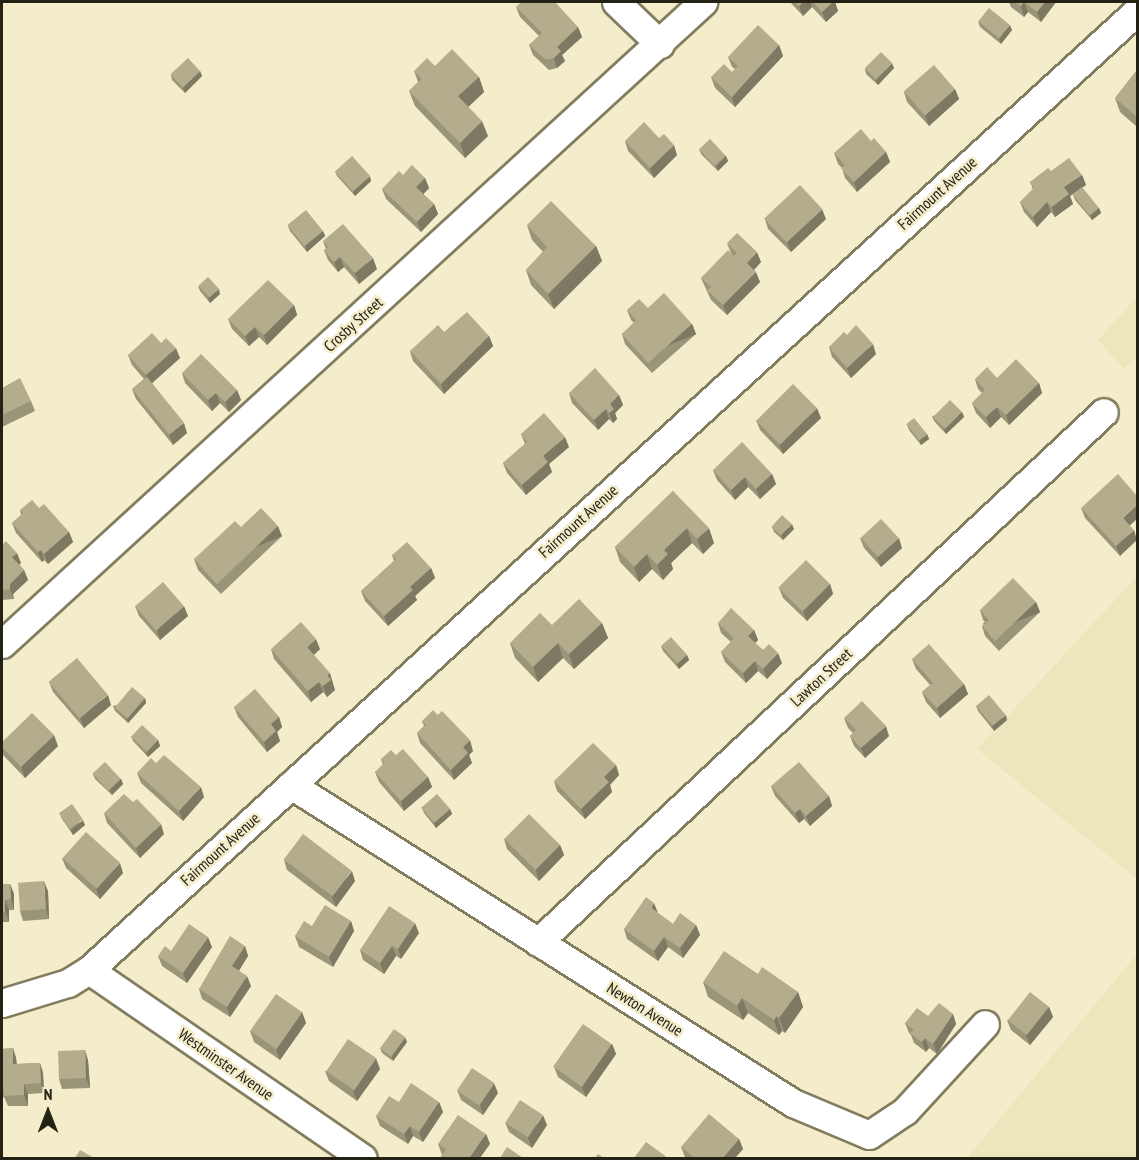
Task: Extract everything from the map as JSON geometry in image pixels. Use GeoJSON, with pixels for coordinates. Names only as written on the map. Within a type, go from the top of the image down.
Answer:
{"type":"FeatureCollection","features":[{"type":"Feature","properties":{"kind":"street"},"geometry":{"type":"LineString","coordinates":[[616,2],[660,44]]}},
{"type":"Feature","properties":{"kind":"street","name":"Crosby Street"},"geometry":{"type":"LineString","coordinates":[[2,644],[660,44],[703,2]]}},
{"type":"Feature","properties":{"kind":"street","name":"Fairmount Avenue"},"geometry":{"type":"LineString","coordinates":[[2,1003],[68,983],[89,970],[1137,10]]}},
{"type":"Feature","properties":{"kind":"street","name":"Lawton Street"},"geometry":{"type":"LineString","coordinates":[[538,942],[1104,412]]}},
{"type":"Feature","properties":{"kind":"street","name":"Newton Avenue"},"geometry":{"type":"LineString","coordinates":[[291,785],[793,1103],[869,1135],[905,1111],[985,1024]]}},
{"type":"Feature","properties":{"kind":"street","name":"Westminster Avenue"},"geometry":{"type":"LineString","coordinates":[[89,970],[363,1158]]}},
{"type":"Feature","properties":{"kind":"shaded area"},"geometry":{"type":"Polygon","coordinates":[[[1137,297],[1137,357],[1124,369],[1098,340],[1137,297]]]}},
{"type":"Feature","properties":{"kind":"shaded area"},"geometry":{"type":"Polygon","coordinates":[[[1137,576],[1137,879],[977,749],[1137,576]]]}},
{"type":"Feature","properties":{"kind":"shaded area"},"geometry":{"type":"Polygon","coordinates":[[[1137,954],[1137,1158],[967,1158],[1137,954]]]}},
{"type":"Feature","properties":{"kind":"building"},"geometry":{"type":"Polygon","coordinates":[[[521,2],[555,2],[578,27],[557,47],[561,51],[554,58],[546,60],[529,45],[542,33],[516,7],[521,2]]]}},
{"type":"Feature","properties":{"kind":"building"},"geometry":{"type":"Polygon","coordinates":[[[813,2],[833,2],[822,12],[813,2]]]}},
{"type":"Feature","properties":{"kind":"building"},"geometry":{"type":"Polygon","coordinates":[[[1024,2],[1045,2],[1037,12],[1024,2]]]}},
{"type":"Feature","properties":{"kind":"building"},"geometry":{"type":"Polygon","coordinates":[[[989,8],[1010,25],[999,38],[978,21],[989,8]]]}},
{"type":"Feature","properties":{"kind":"building"},"geometry":{"type":"Polygon","coordinates":[[[758,25],[779,45],[732,97],[711,77],[724,64],[732,72],[738,66],[728,57],[758,25]]]}},
{"type":"Feature","properties":{"kind":"building"},"geometry":{"type":"Polygon","coordinates":[[[452,49],[479,77],[458,96],[482,121],[460,143],[409,91],[422,79],[414,71],[427,58],[435,66],[452,49]]]}},
{"type":"Feature","properties":{"kind":"building"},"geometry":{"type":"Polygon","coordinates":[[[881,52],[892,63],[876,80],[865,68],[881,52]]]}},
{"type":"Feature","properties":{"kind":"building"},"geometry":{"type":"Polygon","coordinates":[[[188,58],[200,71],[183,88],[170,74],[188,58]]]}},
{"type":"Feature","properties":{"kind":"building"},"geometry":{"type":"Polygon","coordinates":[[[934,65],[955,89],[925,115],[904,91],[934,65]]]}},
{"type":"Feature","properties":{"kind":"building"},"geometry":{"type":"Polygon","coordinates":[[[1137,70],[1137,117],[1115,98],[1137,70]]]}},
{"type":"Feature","properties":{"kind":"building"},"geometry":{"type":"Polygon","coordinates":[[[644,122],[659,138],[664,134],[674,145],[650,168],[625,141],[644,122]]]}},
{"type":"Feature","properties":{"kind":"building"},"geometry":{"type":"Polygon","coordinates":[[[861,129],[871,141],[874,138],[886,152],[854,182],[841,168],[845,165],[834,153],[861,129]]]}},
{"type":"Feature","properties":{"kind":"building"},"geometry":{"type":"Polygon","coordinates":[[[710,139],[726,156],[715,166],[699,149],[710,139]]]}},
{"type":"Feature","properties":{"kind":"building"},"geometry":{"type":"Polygon","coordinates":[[[352,156],[370,176],[353,191],[335,171],[352,156]]]}},
{"type":"Feature","properties":{"kind":"building"},"geometry":{"type":"Polygon","coordinates":[[[1069,158],[1082,175],[1064,187],[1069,194],[1052,207],[1047,202],[1033,217],[1020,202],[1034,188],[1030,182],[1048,168],[1051,171],[1069,158]]]}},
{"type":"Feature","properties":{"kind":"building"},"geometry":{"type":"Polygon","coordinates":[[[412,165],[425,178],[416,187],[434,204],[417,222],[382,189],[399,171],[403,175],[412,165]]]}},
{"type":"Feature","properties":{"kind":"building"},"geometry":{"type":"Polygon","coordinates":[[[800,185],[823,209],[787,243],[764,218],[800,185]]]}},
{"type":"Feature","properties":{"kind":"building"},"geometry":{"type":"Polygon","coordinates":[[[1082,187],[1099,208],[1090,216],[1073,195],[1082,187]]]}},
{"type":"Feature","properties":{"kind":"building"},"geometry":{"type":"Polygon","coordinates":[[[551,201],[596,246],[548,294],[526,270],[547,247],[527,225],[551,201]]]}},
{"type":"Feature","properties":{"kind":"building"},"geometry":{"type":"Polygon","coordinates":[[[306,210],[323,231],[304,246],[287,225],[306,210]]]}},
{"type":"Feature","properties":{"kind":"building"},"geometry":{"type":"Polygon","coordinates":[[[343,224],[373,258],[355,273],[340,257],[334,262],[324,250],[328,247],[323,241],[343,224]]]}},
{"type":"Feature","properties":{"kind":"building"},"geometry":{"type":"Polygon","coordinates":[[[737,233],[757,252],[747,263],[756,272],[723,305],[707,290],[711,287],[701,278],[728,250],[734,256],[737,253],[727,243],[737,233]]]}},
{"type":"Feature","properties":{"kind":"building"},"geometry":{"type":"Polygon","coordinates":[[[208,277],[219,289],[209,298],[198,286],[208,277]]]}},
{"type":"Feature","properties":{"kind":"building"},"geometry":{"type":"Polygon","coordinates":[[[268,280],[294,305],[264,335],[255,327],[245,336],[228,319],[268,280]]]}},
{"type":"Feature","properties":{"kind":"building"},"geometry":{"type":"Polygon","coordinates":[[[664,293],[692,324],[648,363],[622,334],[636,320],[627,310],[639,299],[648,308],[664,293]]]}},
{"type":"Feature","properties":{"kind":"building"},"geometry":{"type":"Polygon","coordinates":[[[467,312],[489,336],[441,384],[410,351],[438,325],[444,332],[467,312]]]}},
{"type":"Feature","properties":{"kind":"building"},"geometry":{"type":"Polygon","coordinates":[[[856,325],[873,344],[847,368],[829,347],[844,332],[847,335],[856,325]]]}},
{"type":"Feature","properties":{"kind":"building"},"geometry":{"type":"Polygon","coordinates":[[[152,333],[161,343],[166,338],[176,348],[146,375],[128,355],[152,333]]]}},
{"type":"Feature","properties":{"kind":"building"},"geometry":{"type":"Polygon","coordinates":[[[201,354],[237,390],[225,402],[216,393],[208,400],[182,373],[201,354]]]}},
{"type":"Feature","properties":{"kind":"building"},"geometry":{"type":"Polygon","coordinates":[[[1016,359],[1039,383],[1006,415],[997,407],[986,417],[972,403],[985,390],[975,379],[987,367],[997,378],[1016,359]]]}},
{"type":"Feature","properties":{"kind":"building"},"geometry":{"type":"Polygon","coordinates":[[[595,368],[619,395],[610,404],[614,409],[609,413],[606,409],[594,420],[569,393],[595,368]]]}},
{"type":"Feature","properties":{"kind":"building"},"geometry":{"type":"Polygon","coordinates":[[[147,377],[184,423],[169,435],[132,389],[147,377]]]}},
{"type":"Feature","properties":{"kind":"building"},"geometry":{"type":"Polygon","coordinates":[[[20,378],[31,401],[2,415],[2,388],[20,378]]]}},
{"type":"Feature","properties":{"kind":"building"},"geometry":{"type":"Polygon","coordinates":[[[793,384],[817,408],[780,445],[756,421],[793,384]]]}},
{"type":"Feature","properties":{"kind":"building"},"geometry":{"type":"Polygon","coordinates":[[[950,400],[962,412],[945,429],[933,417],[950,400]]]}},
{"type":"Feature","properties":{"kind":"building"},"geometry":{"type":"Polygon","coordinates":[[[544,413],[565,437],[543,456],[548,462],[522,485],[503,463],[527,442],[521,434],[544,413]]]}},
{"type":"Feature","properties":{"kind":"building"},"geometry":{"type":"Polygon","coordinates":[[[914,418],[927,434],[919,441],[906,424],[914,418]]]}},
{"type":"Feature","properties":{"kind":"building"},"geometry":{"type":"Polygon","coordinates":[[[742,442],[772,474],[756,489],[745,477],[731,490],[713,470],[742,442]]]}},
{"type":"Feature","properties":{"kind":"building"},"geometry":{"type":"Polygon","coordinates":[[[1118,474],[1137,496],[1137,505],[1123,518],[1134,530],[1116,546],[1081,508],[1118,474]]]}},
{"type":"Feature","properties":{"kind":"building"},"geometry":{"type":"Polygon","coordinates":[[[673,491],[709,528],[697,539],[687,528],[664,550],[668,554],[657,565],[647,554],[634,567],[615,547],[673,491]]]}},
{"type":"Feature","properties":{"kind":"building"},"geometry":{"type":"Polygon","coordinates":[[[32,500],[39,508],[44,504],[69,532],[44,554],[41,550],[38,552],[12,523],[23,513],[20,510],[32,500]]]}},
{"type":"Feature","properties":{"kind":"building"},"geometry":{"type":"Polygon","coordinates":[[[261,508],[278,526],[217,584],[194,559],[235,521],[241,527],[261,508]]]}},
{"type":"Feature","properties":{"kind":"building"},"geometry":{"type":"Polygon","coordinates":[[[782,515],[792,524],[781,536],[771,527],[782,515]]]}},
{"type":"Feature","properties":{"kind":"building"},"geometry":{"type":"Polygon","coordinates":[[[881,519],[899,538],[878,557],[861,538],[881,519]]]}},
{"type":"Feature","properties":{"kind":"building"},"geometry":{"type":"Polygon","coordinates":[[[6,541],[17,553],[12,557],[24,570],[10,584],[10,589],[2,590],[2,545],[6,541]]]}},
{"type":"Feature","properties":{"kind":"building"},"geometry":{"type":"Polygon","coordinates":[[[407,542],[431,568],[410,587],[413,590],[384,616],[361,591],[396,559],[392,555],[407,542]]]}},
{"type":"Feature","properties":{"kind":"building"},"geometry":{"type":"Polygon","coordinates":[[[806,560],[830,584],[802,612],[778,588],[806,560]]]}},
{"type":"Feature","properties":{"kind":"building"},"geometry":{"type":"Polygon","coordinates":[[[1013,578],[1036,602],[995,641],[982,626],[989,620],[980,610],[1013,578]]]}},
{"type":"Feature","properties":{"kind":"building"},"geometry":{"type":"Polygon","coordinates":[[[163,582],[184,606],[156,630],[135,606],[163,582]]]}},
{"type":"Feature","properties":{"kind":"building"},"geometry":{"type":"Polygon","coordinates":[[[579,599],[602,623],[569,654],[558,643],[533,667],[510,643],[540,613],[552,625],[579,599]]]}},
{"type":"Feature","properties":{"kind":"building"},"geometry":{"type":"Polygon","coordinates":[[[731,608],[754,630],[748,636],[763,650],[769,644],[778,653],[763,669],[755,661],[743,673],[721,652],[734,638],[718,623],[731,608]]]}},
{"type":"Feature","properties":{"kind":"building"},"geometry":{"type":"Polygon","coordinates":[[[301,622],[316,639],[307,647],[330,673],[327,675],[331,680],[323,686],[319,682],[308,691],[271,649],[301,622]]]}},
{"type":"Feature","properties":{"kind":"building"},"geometry":{"type":"Polygon","coordinates":[[[671,637],[687,655],[677,664],[661,646],[671,637]]]}},
{"type":"Feature","properties":{"kind":"building"},"geometry":{"type":"Polygon","coordinates":[[[929,644],[964,684],[937,708],[922,692],[933,683],[912,659],[929,644]]]}},
{"type":"Feature","properties":{"kind":"building"},"geometry":{"type":"Polygon","coordinates":[[[77,658],[108,695],[80,719],[49,682],[77,658]]]}},
{"type":"Feature","properties":{"kind":"building"},"geometry":{"type":"Polygon","coordinates":[[[132,687],[145,698],[128,719],[115,708],[132,687]]]}},
{"type":"Feature","properties":{"kind":"building"},"geometry":{"type":"Polygon","coordinates":[[[255,689],[279,717],[271,724],[276,731],[264,742],[234,707],[255,689]]]}},
{"type":"Feature","properties":{"kind":"building"},"geometry":{"type":"Polygon","coordinates":[[[989,695],[1006,715],[993,726],[976,706],[989,695]]]}},
{"type":"Feature","properties":{"kind":"building"},"geometry":{"type":"Polygon","coordinates":[[[862,701],[886,726],[861,748],[850,736],[856,730],[844,718],[862,701]]]}},
{"type":"Feature","properties":{"kind":"building"},"geometry":{"type":"Polygon","coordinates":[[[433,710],[438,715],[442,711],[470,740],[463,747],[468,753],[451,770],[417,733],[426,725],[422,721],[433,710]]]}},
{"type":"Feature","properties":{"kind":"building"},"geometry":{"type":"Polygon","coordinates":[[[32,713],[54,735],[21,767],[2,747],[2,742],[32,713]]]}},
{"type":"Feature","properties":{"kind":"building"},"geometry":{"type":"Polygon","coordinates":[[[142,725],[158,740],[147,752],[131,737],[142,725]]]}},
{"type":"Feature","properties":{"kind":"building"},"geometry":{"type":"Polygon","coordinates":[[[593,743],[616,765],[604,777],[609,782],[581,809],[554,781],[593,743]]]}},
{"type":"Feature","properties":{"kind":"building"},"geometry":{"type":"Polygon","coordinates":[[[403,749],[428,777],[401,801],[375,772],[384,763],[381,759],[391,750],[396,755],[403,749]]]}},
{"type":"Feature","properties":{"kind":"building"},"geometry":{"type":"Polygon","coordinates":[[[164,755],[201,787],[179,811],[137,773],[151,758],[156,763],[164,755]]]}},
{"type":"Feature","properties":{"kind":"building"},"geometry":{"type":"Polygon","coordinates":[[[105,762],[121,779],[108,790],[93,774],[105,762]]]}},
{"type":"Feature","properties":{"kind":"building"},"geometry":{"type":"Polygon","coordinates":[[[799,762],[829,796],[806,816],[800,809],[795,813],[771,786],[799,762]]]}},
{"type":"Feature","properties":{"kind":"building"},"geometry":{"type":"Polygon","coordinates":[[[124,794],[133,802],[137,799],[161,824],[136,848],[104,813],[124,794]]]}},
{"type":"Feature","properties":{"kind":"building"},"geometry":{"type":"Polygon","coordinates":[[[437,794],[450,809],[434,823],[421,808],[437,794]]]}},
{"type":"Feature","properties":{"kind":"building"},"geometry":{"type":"Polygon","coordinates":[[[72,804],[83,820],[70,829],[59,813],[72,804]]]}},
{"type":"Feature","properties":{"kind":"building"},"geometry":{"type":"Polygon","coordinates":[[[529,814],[560,845],[535,870],[504,839],[529,814]]]}},
{"type":"Feature","properties":{"kind":"building"},"geometry":{"type":"Polygon","coordinates":[[[86,832],[120,863],[97,889],[63,858],[86,832]]]}},
{"type":"Feature","properties":{"kind":"building"},"geometry":{"type":"Polygon","coordinates":[[[303,834],[352,871],[332,896],[284,860],[303,834]]]}},
{"type":"Feature","properties":{"kind":"building"},"geometry":{"type":"Polygon","coordinates":[[[44,881],[46,909],[20,911],[18,883],[44,881]]]}},
{"type":"Feature","properties":{"kind":"building"},"geometry":{"type":"Polygon","coordinates":[[[2,884],[10,884],[11,899],[5,900],[5,912],[2,912],[2,884]]]}},
{"type":"Feature","properties":{"kind":"building"},"geometry":{"type":"Polygon","coordinates":[[[646,897],[654,903],[651,908],[673,924],[680,913],[696,925],[680,948],[664,937],[654,951],[624,929],[646,897]]]}},
{"type":"Feature","properties":{"kind":"building"},"geometry":{"type":"Polygon","coordinates":[[[325,905],[351,921],[329,957],[295,936],[304,921],[312,926],[325,905]]]}},
{"type":"Feature","properties":{"kind":"building"},"geometry":{"type":"Polygon","coordinates":[[[389,906],[415,923],[398,949],[392,946],[380,963],[360,950],[389,906]]]}},
{"type":"Feature","properties":{"kind":"building"},"geometry":{"type":"Polygon","coordinates":[[[189,924],[208,937],[183,973],[158,956],[165,946],[171,951],[189,924]]]}},
{"type":"Feature","properties":{"kind":"building"},"geometry":{"type":"Polygon","coordinates":[[[230,936],[245,946],[232,966],[247,976],[227,1007],[199,989],[230,936]]]}},
{"type":"Feature","properties":{"kind":"building"},"geometry":{"type":"Polygon","coordinates":[[[724,951],[758,974],[762,967],[798,992],[779,1018],[777,1016],[774,1020],[742,998],[737,1006],[703,982],[724,951]]]}},
{"type":"Feature","properties":{"kind":"building"},"geometry":{"type":"Polygon","coordinates":[[[1030,992],[1049,1007],[1027,1035],[1008,1020],[1030,992]]]}},
{"type":"Feature","properties":{"kind":"building"},"geometry":{"type":"Polygon","coordinates":[[[276,994],[302,1012],[276,1049],[250,1031],[276,994]]]}},
{"type":"Feature","properties":{"kind":"building"},"geometry":{"type":"Polygon","coordinates":[[[939,1003],[953,1014],[933,1044],[925,1038],[922,1042],[910,1033],[914,1030],[905,1023],[917,1008],[928,1016],[939,1003]]]}},
{"type":"Feature","properties":{"kind":"building"},"geometry":{"type":"Polygon","coordinates":[[[583,1024],[612,1044],[582,1087],[553,1067],[583,1024]]]}},
{"type":"Feature","properties":{"kind":"building"},"geometry":{"type":"Polygon","coordinates":[[[394,1029],[405,1037],[391,1057],[380,1048],[394,1029]]]}},
{"type":"Feature","properties":{"kind":"building"},"geometry":{"type":"Polygon","coordinates":[[[348,1039],[376,1058],[354,1090],[326,1071],[348,1039]]]}},
{"type":"Feature","properties":{"kind":"building"},"geometry":{"type":"Polygon","coordinates":[[[13,1048],[13,1064],[40,1063],[41,1083],[24,1084],[24,1095],[4,1096],[2,1049],[13,1048]]]}},
{"type":"Feature","properties":{"kind":"building"},"geometry":{"type":"Polygon","coordinates":[[[85,1050],[86,1078],[59,1079],[58,1051],[85,1050]]]}},
{"type":"Feature","properties":{"kind":"building"},"geometry":{"type":"Polygon","coordinates":[[[472,1068],[494,1083],[479,1105],[457,1090],[472,1068]]]}},
{"type":"Feature","properties":{"kind":"building"},"geometry":{"type":"Polygon","coordinates":[[[411,1083],[439,1102],[419,1132],[410,1126],[404,1134],[376,1116],[389,1096],[399,1102],[411,1083]]]}},
{"type":"Feature","properties":{"kind":"building"},"geometry":{"type":"Polygon","coordinates":[[[520,1100],[543,1115],[528,1137],[505,1123],[520,1100]]]}},
{"type":"Feature","properties":{"kind":"building"},"geometry":{"type":"Polygon","coordinates":[[[709,1114],[739,1139],[723,1158],[695,1158],[681,1147],[709,1114]]]}},
{"type":"Feature","properties":{"kind":"building"},"geometry":{"type":"Polygon","coordinates":[[[458,1115],[486,1134],[469,1158],[440,1158],[446,1149],[438,1144],[458,1115]]]}},
{"type":"Feature","properties":{"kind":"building"},"geometry":{"type":"Polygon","coordinates":[[[646,1142],[668,1158],[634,1158],[646,1142]]]}},
{"type":"Feature","properties":{"kind":"building"},"geometry":{"type":"Polygon","coordinates":[[[507,1147],[523,1158],[500,1158],[507,1147]]]}},
{"type":"Feature","properties":{"kind":"building"},"geometry":{"type":"Polygon","coordinates":[[[80,1150],[94,1158],[75,1158],[80,1150]]]}}]}
